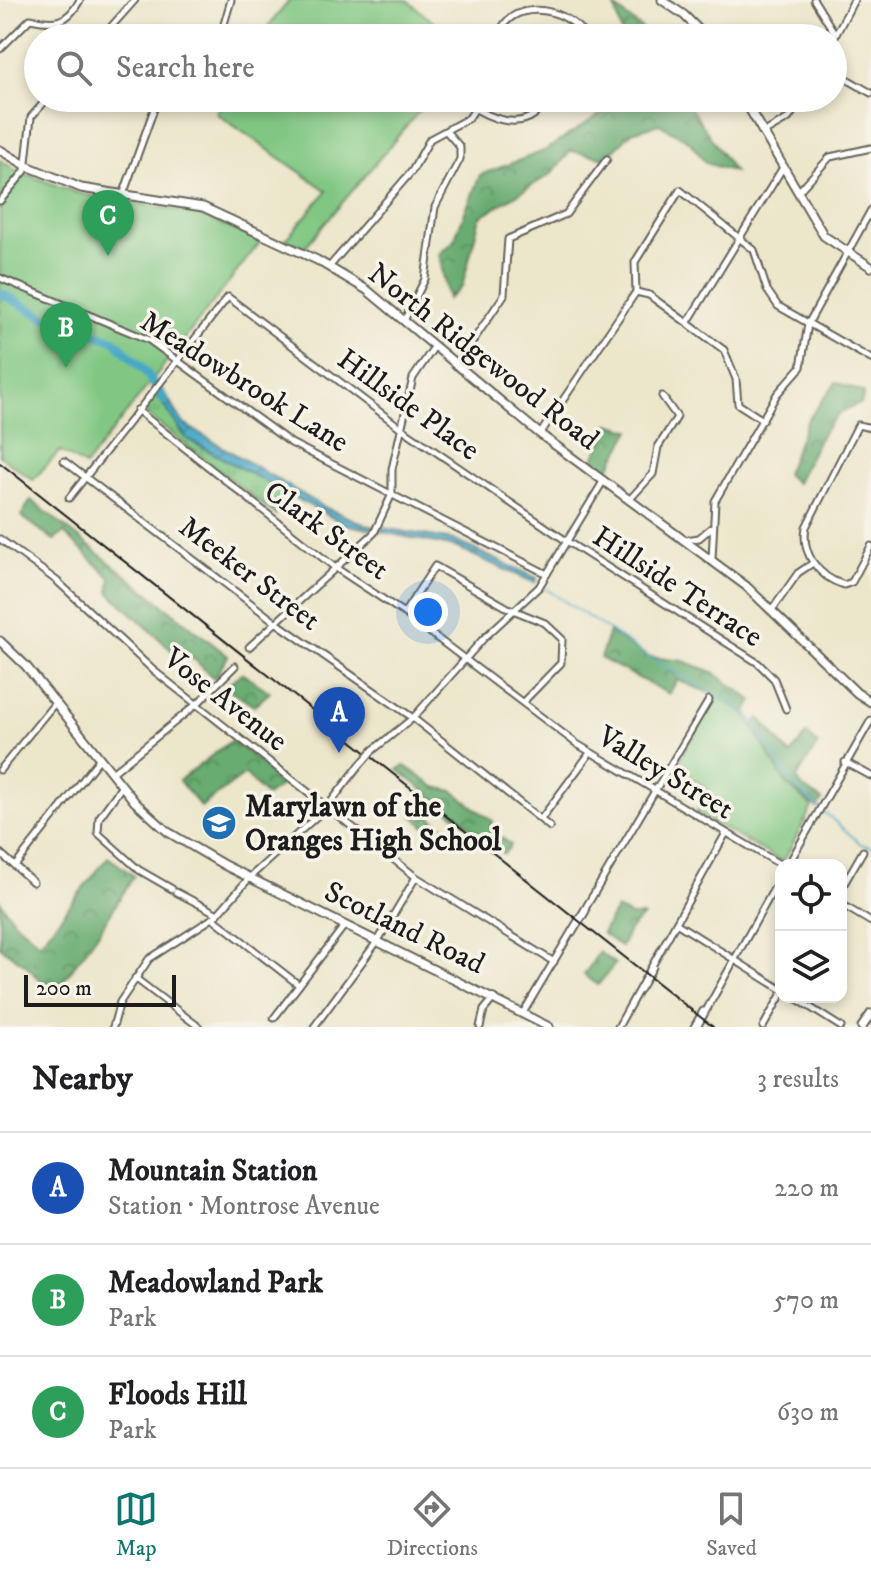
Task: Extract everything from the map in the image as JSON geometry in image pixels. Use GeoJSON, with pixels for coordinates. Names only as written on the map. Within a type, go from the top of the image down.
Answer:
{"type":"FeatureCollection","features":[{"type":"Feature","properties":{"kind":"street"},"geometry":{"type":"LineString","coordinates":[[25,24],[30,19],[58,23],[66,20],[80,0]]}},
{"type":"Feature","properties":{"kind":"street"},"geometry":{"type":"LineString","coordinates":[[114,24],[135,0]]}},
{"type":"Feature","properties":{"kind":"street"},"geometry":{"type":"LineString","coordinates":[[224,24],[231,0]]}},
{"type":"Feature","properties":{"kind":"street"},"geometry":{"type":"LineString","coordinates":[[662,0],[693,24]]}},
{"type":"Feature","properties":{"kind":"street"},"geometry":{"type":"LineString","coordinates":[[814,0],[827,24]]}},
{"type":"Feature","properties":{"kind":"street"},"geometry":{"type":"LineString","coordinates":[[841,24],[854,0]]}},
{"type":"Feature","properties":{"kind":"street"},"geometry":{"type":"LineString","coordinates":[[503,24],[515,9],[526,3],[548,3],[568,14],[576,24]]}},
{"type":"Feature","properties":{"kind":"street"},"geometry":{"type":"LineString","coordinates":[[0,49],[24,25]]}},
{"type":"Feature","properties":{"kind":"street"},"geometry":{"type":"LineString","coordinates":[[847,79],[871,93]]}},
{"type":"Feature","properties":{"kind":"street"},"geometry":{"type":"LineString","coordinates":[[0,201],[27,166],[29,123],[37,112]]}},
{"type":"Feature","properties":{"kind":"street"},"geometry":{"type":"LineString","coordinates":[[123,195],[153,112]]}},
{"type":"Feature","properties":{"kind":"street"},"geometry":{"type":"LineString","coordinates":[[329,267],[412,171],[430,139],[472,112]]}},
{"type":"Feature","properties":{"kind":"street"},"geometry":{"type":"LineString","coordinates":[[481,112],[497,121],[515,123],[535,112]]}},
{"type":"Feature","properties":{"kind":"street"},"geometry":{"type":"LineString","coordinates":[[750,112],[824,236],[871,267]]}},
{"type":"Feature","properties":{"kind":"street"},"geometry":{"type":"LineString","coordinates":[[762,134],[789,118],[793,112]]}},
{"type":"Feature","properties":{"kind":"street"},"geometry":{"type":"LineString","coordinates":[[405,319],[425,279],[435,207],[460,159],[460,147],[446,131]]}},
{"type":"Feature","properties":{"kind":"street"},"geometry":{"type":"LineString","coordinates":[[797,193],[830,157],[871,148]]}},
{"type":"Feature","properties":{"kind":"street","name":"North Ridgewood Road"},"geometry":{"type":"LineString","coordinates":[[0,150],[27,166],[81,188],[203,207],[329,267],[405,319],[456,367],[540,434],[712,559],[772,610],[836,674],[870,699]]}},
{"type":"Feature","properties":{"kind":"street"},"geometry":{"type":"LineString","coordinates":[[456,367],[504,295],[508,239],[566,214],[607,159]]}},
{"type":"Feature","properties":{"kind":"street"},"geometry":{"type":"LineString","coordinates":[[688,322],[782,169]]}},
{"type":"Feature","properties":{"kind":"street"},"geometry":{"type":"LineString","coordinates":[[540,434],[636,292],[635,262],[680,190],[741,236],[758,255],[767,290],[776,304],[871,359]]}},
{"type":"Feature","properties":{"kind":"street"},"geometry":{"type":"LineString","coordinates":[[712,559],[715,501],[777,394],[801,367],[808,324],[871,210]]}},
{"type":"Feature","properties":{"kind":"street","name":"Meadowbrook Lane"},"geometry":{"type":"LineString","coordinates":[[0,278],[149,340],[280,436],[547,574]]}},
{"type":"Feature","properties":{"kind":"street"},"geometry":{"type":"LineString","coordinates":[[636,292],[649,295],[724,350],[736,379],[738,404],[763,420]]}},
{"type":"Feature","properties":{"kind":"street","name":"Hillside Place"},"geometry":{"type":"LineString","coordinates":[[177,360],[228,297],[401,428],[567,541]]}},
{"type":"Feature","properties":{"kind":"street"},"geometry":{"type":"LineString","coordinates":[[249,647],[374,533],[379,525],[392,494],[392,469],[416,369],[434,347]]}},
{"type":"Feature","properties":{"kind":"street"},"geometry":{"type":"LineString","coordinates":[[69,498],[177,360]]}},
{"type":"Feature","properties":{"kind":"street"},"geometry":{"type":"LineString","coordinates":[[630,499],[653,474],[658,447],[677,417],[662,396]]}},
{"type":"Feature","properties":{"kind":"street","name":"Clark Street"},"geometry":{"type":"LineString","coordinates":[[137,410],[336,568],[404,613],[533,710]]}},
{"type":"Feature","properties":{"kind":"street"},"geometry":{"type":"LineString","coordinates":[[871,428],[858,425],[806,527],[805,550],[813,563],[833,580],[848,585],[871,546]]}},
{"type":"Feature","properties":{"kind":"street","name":"Meeker Street"},"geometry":{"type":"LineString","coordinates":[[64,461],[274,621],[413,718],[550,827]]}},
{"type":"Feature","properties":{"kind":"street"},"geometry":{"type":"LineString","coordinates":[[113,1027],[120,1002],[155,953],[216,916],[250,878],[327,807],[373,750],[413,718],[466,658],[541,585],[604,480]]}},
{"type":"Feature","properties":{"kind":"street"},"geometry":{"type":"LineString","coordinates":[[686,540],[708,532],[713,524]]}},
{"type":"Feature","properties":{"kind":"street","name":"Vose Avenue"},"geometry":{"type":"LineString","coordinates":[[0,539],[57,581],[153,670],[416,877],[554,962]]}},
{"type":"Feature","properties":{"kind":"street","name":"Hillside Terrace"},"geometry":{"type":"LineString","coordinates":[[567,541],[758,663],[774,679],[786,709]]}},
{"type":"Feature","properties":{"kind":"street"},"geometry":{"type":"LineString","coordinates":[[772,610],[798,573],[813,563]]}},
{"type":"Feature","properties":{"kind":"street"},"geometry":{"type":"LineString","coordinates":[[404,613],[435,566],[552,627],[563,646],[557,670],[523,702]]}},
{"type":"Feature","properties":{"kind":"street","name":"Scotland Road"},"geometry":{"type":"LineString","coordinates":[[0,641],[26,666],[146,814],[168,832],[250,878],[549,1027]]}},
{"type":"Feature","properties":{"kind":"street"},"geometry":{"type":"LineString","coordinates":[[112,773],[197,704],[235,666]]}},
{"type":"Feature","properties":{"kind":"street"},"geometry":{"type":"LineString","coordinates":[[523,1013],[570,935],[583,920],[590,902],[709,700]]}},
{"type":"Feature","properties":{"kind":"street"},"geometry":{"type":"LineString","coordinates":[[0,770],[55,703]]}},
{"type":"Feature","properties":{"kind":"street","name":"Valley Street"},"geometry":{"type":"LineString","coordinates":[[533,710],[590,753],[775,862]]}},
{"type":"Feature","properties":{"kind":"street"},"geometry":{"type":"LineString","coordinates":[[791,859],[871,720]]}},
{"type":"Feature","properties":{"kind":"street"},"geometry":{"type":"LineString","coordinates":[[541,819],[590,753]]}},
{"type":"Feature","properties":{"kind":"street"},"geometry":{"type":"LineString","coordinates":[[15,866],[100,758]]}},
{"type":"Feature","properties":{"kind":"street"},"geometry":{"type":"LineString","coordinates":[[845,762],[871,776]]}},
{"type":"Feature","properties":{"kind":"street"},"geometry":{"type":"LineString","coordinates":[[122,786],[97,825],[102,840],[139,870],[216,916],[299,985]]}},
{"type":"Feature","properties":{"kind":"street"},"geometry":{"type":"LineString","coordinates":[[618,1027],[726,833]]}},
{"type":"Feature","properties":{"kind":"street"},"geometry":{"type":"LineString","coordinates":[[847,879],[863,851]]}},
{"type":"Feature","properties":{"kind":"street"},"geometry":{"type":"LineString","coordinates":[[0,853],[33,882]]}},
{"type":"Feature","properties":{"kind":"street"},"geometry":{"type":"LineString","coordinates":[[314,1027],[378,940],[416,877]]}},
{"type":"Feature","properties":{"kind":"street"},"geometry":{"type":"LineString","coordinates":[[695,1027],[775,887]]}},
{"type":"Feature","properties":{"kind":"street"},"geometry":{"type":"LineString","coordinates":[[847,908],[871,922]]}},
{"type":"Feature","properties":{"kind":"street"},"geometry":{"type":"LineString","coordinates":[[676,923],[775,985]]}},
{"type":"Feature","properties":{"kind":"street"},"geometry":{"type":"LineString","coordinates":[[274,1018],[345,924]]}},
{"type":"Feature","properties":{"kind":"street"},"geometry":{"type":"LineString","coordinates":[[135,978],[199,1027]]}},
{"type":"Feature","properties":{"kind":"street"},"geometry":{"type":"LineString","coordinates":[[480,1027],[482,1015],[494,998]]}},
{"type":"Feature","properties":{"kind":"street"},"geometry":{"type":"LineString","coordinates":[[763,1027],[776,1003]]}},
{"type":"Feature","properties":{"kind":"street"},"geometry":{"type":"LineString","coordinates":[[803,1003],[841,1027]]}},
{"type":"Feature","properties":{"kind":"street"},"geometry":{"type":"LineString","coordinates":[[862,1027],[871,1014]]}},
{"type":"Feature","properties":{"kind":"green space"},"geometry":{"type":"Polygon","coordinates":[[[290,0],[407,0],[435,24],[270,24],[290,0]]]}},
{"type":"Feature","properties":{"kind":"green space"},"geometry":{"type":"Polygon","coordinates":[[[615,7],[636,24],[619,24],[615,7]]]}},
{"type":"Feature","properties":{"kind":"green space"},"geometry":{"type":"Polygon","coordinates":[[[418,112],[305,247],[285,240],[327,191],[216,113],[418,112]]]}},
{"type":"Feature","properties":{"kind":"green space"},"geometry":{"type":"Polygon","coordinates":[[[604,112],[693,112],[734,172],[706,163],[690,142],[659,124],[632,132],[606,158],[571,151],[551,174],[480,217],[462,287],[448,299],[439,254],[453,242],[480,175],[544,151],[604,112]]]}},
{"type":"Feature","properties":{"kind":"green space"},"geometry":{"type":"Polygon","coordinates":[[[0,160],[15,170],[77,193],[197,214],[261,241],[85,466],[60,451],[33,480],[0,456],[0,160]]]}},
{"type":"Feature","properties":{"kind":"green space"},"geometry":{"type":"Polygon","coordinates":[[[836,382],[864,393],[861,404],[849,408],[830,424],[796,483],[786,474],[807,421],[836,382]]]}},
{"type":"Feature","properties":{"kind":"green space"},"geometry":{"type":"Polygon","coordinates":[[[157,396],[187,439],[284,491],[276,515],[142,411],[157,396]]]}},
{"type":"Feature","properties":{"kind":"green space"},"geometry":{"type":"Polygon","coordinates":[[[609,424],[631,430],[606,473],[591,466],[609,424]]]}},
{"type":"Feature","properties":{"kind":"green space"},"geometry":{"type":"Polygon","coordinates":[[[31,500],[228,656],[214,679],[194,659],[180,658],[109,592],[111,578],[64,533],[54,540],[21,516],[31,500]]]}},
{"type":"Feature","properties":{"kind":"green space"},"geometry":{"type":"Polygon","coordinates":[[[609,632],[649,657],[683,661],[713,672],[753,701],[745,713],[717,696],[677,680],[669,694],[600,658],[609,632]]]}},
{"type":"Feature","properties":{"kind":"green space"},"geometry":{"type":"Polygon","coordinates":[[[242,673],[270,692],[254,706],[225,687],[242,673]]]}},
{"type":"Feature","properties":{"kind":"green space"},"geometry":{"type":"Polygon","coordinates":[[[717,696],[745,713],[786,784],[812,807],[785,859],[778,859],[696,813],[707,788],[675,767],[717,696]]]}},
{"type":"Feature","properties":{"kind":"green space"},"geometry":{"type":"Polygon","coordinates":[[[760,718],[790,755],[807,734],[818,744],[797,778],[802,787],[822,800],[817,808],[786,784],[752,725],[760,718]]]}},
{"type":"Feature","properties":{"kind":"green space"},"geometry":{"type":"Polygon","coordinates":[[[232,740],[285,783],[266,796],[245,774],[201,807],[179,781],[232,740]]]}},
{"type":"Feature","properties":{"kind":"green space"},"geometry":{"type":"Polygon","coordinates":[[[405,766],[435,787],[453,791],[492,821],[491,829],[511,845],[504,854],[398,770],[405,766]]]}},
{"type":"Feature","properties":{"kind":"green space"},"geometry":{"type":"Polygon","coordinates":[[[417,806],[454,835],[446,845],[412,815],[417,806]]]}},
{"type":"Feature","properties":{"kind":"green space"},"geometry":{"type":"Polygon","coordinates":[[[108,857],[134,876],[97,935],[53,995],[27,966],[0,947],[0,901],[14,921],[40,943],[108,857]]]}},
{"type":"Feature","properties":{"kind":"green space"},"geometry":{"type":"Polygon","coordinates":[[[616,909],[631,916],[643,916],[629,930],[621,947],[602,933],[616,909]]]}},
{"type":"Feature","properties":{"kind":"green space"},"geometry":{"type":"Polygon","coordinates":[[[599,952],[615,964],[598,985],[584,975],[599,952]]]}},
{"type":"Feature","properties":{"kind":"water"},"geometry":{"type":"Polygon","coordinates":[[[162,389],[184,424],[324,507],[366,525],[453,540],[537,578],[535,583],[455,547],[344,524],[187,439],[157,396],[162,389]]]}},
{"type":"Feature","properties":{"kind":"waterway"},"geometry":{"type":"LineString","coordinates":[[0,293],[54,322],[114,340],[145,371],[165,401]]}},
{"type":"Feature","properties":{"kind":"waterway"},"geometry":{"type":"LineString","coordinates":[[543,587],[649,657],[748,713],[794,786],[861,844],[871,847]]}},
{"type":"Feature","properties":{"kind":"railway"},"geometry":{"type":"LineString","coordinates":[[0,463],[713,1027]]}},
{"type":"Feature","properties":{"kind":"place","name":"Floods Hill"},"geometry":{"type":"Point","coordinates":[108,256]}},
{"type":"Feature","properties":{"kind":"place","name":"Meadowland Park"},"geometry":{"type":"Point","coordinates":[66,368]}},
{"type":"Feature","properties":{"kind":"place","name":"Mountain Station"},"geometry":{"type":"Point","coordinates":[339,753]}},
{"type":"Feature","properties":{"kind":"place","name":"Marylawn of the Oranges High School"},"geometry":{"type":"Point","coordinates":[219,823]}}]}
